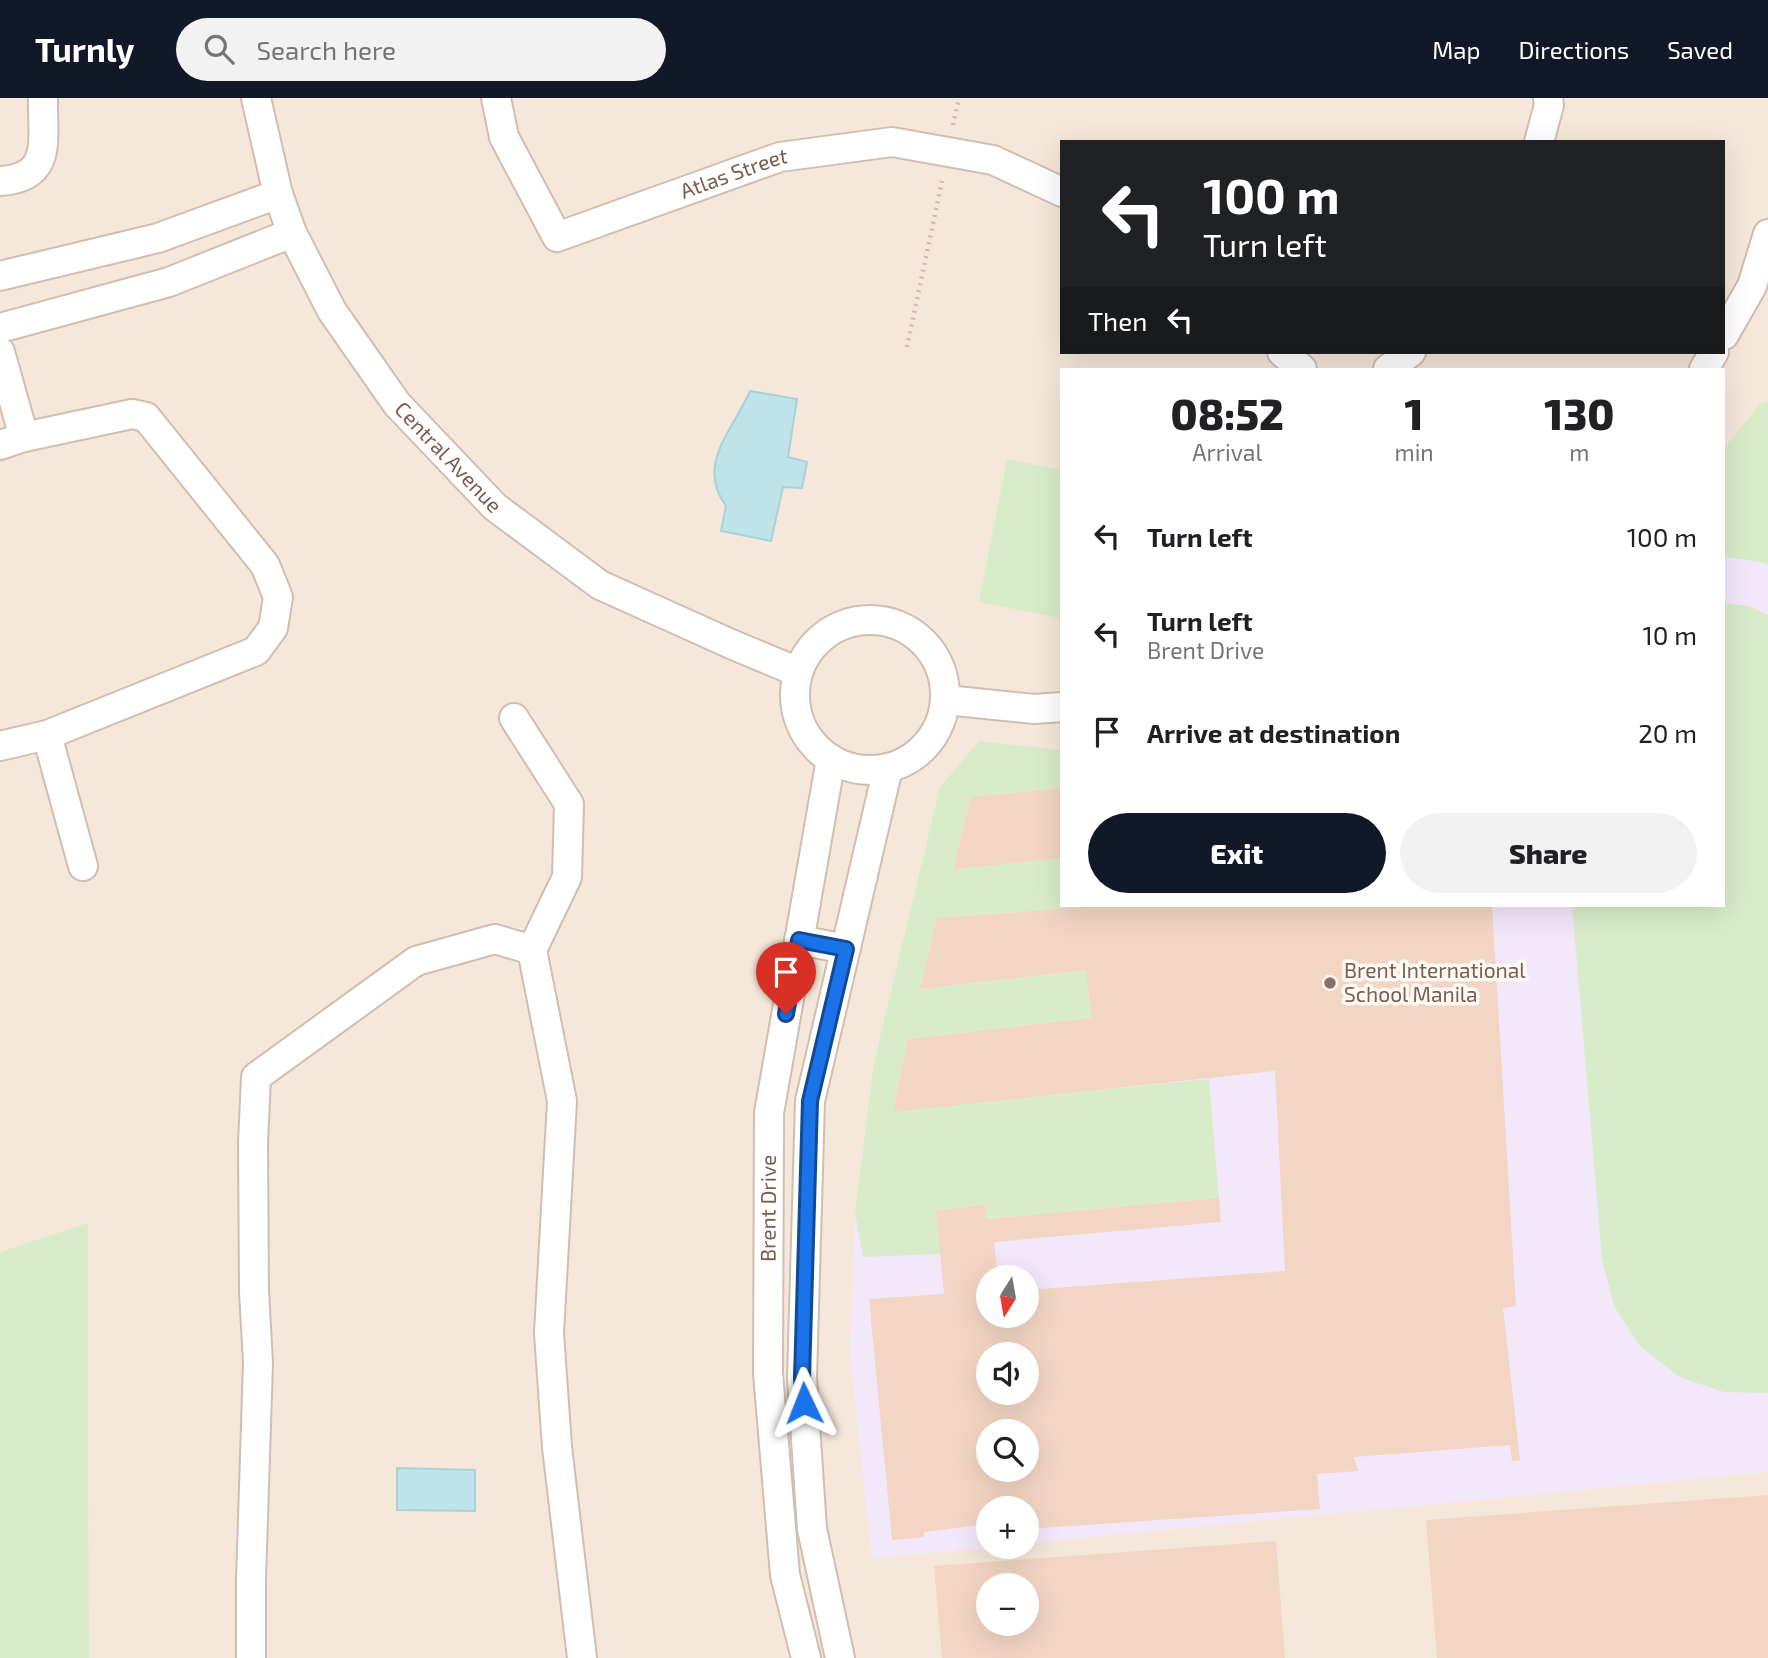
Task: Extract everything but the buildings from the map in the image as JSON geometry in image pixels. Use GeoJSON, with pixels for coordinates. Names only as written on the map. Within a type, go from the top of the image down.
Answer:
{"type":"FeatureCollection","features":[{"type":"Feature","properties":{"kind":"street"},"geometry":{"type":"LineString","coordinates":[[0,181],[16,180],[32,172],[42,159],[43,98]]}},
{"type":"Feature","properties":{"kind":"street","name":"Central Avenue"},"geometry":{"type":"LineString","coordinates":[[256,98],[278,194],[292,233],[332,312],[397,404],[495,508],[600,585],[798,672]]}},
{"type":"Feature","properties":{"kind":"street","name":"Atlas Street"},"geometry":{"type":"LineString","coordinates":[[496,98],[504,137],[557,237],[780,157],[892,142],[993,160],[1060,191]]}},
{"type":"Feature","properties":{"kind":"street"},"geometry":{"type":"LineString","coordinates":[[1539,140],[1548,98]]}},
{"type":"Feature","properties":{"kind":"street"},"geometry":{"type":"LineString","coordinates":[[0,276],[158,237],[278,194]]}},
{"type":"Feature","properties":{"kind":"street"},"geometry":{"type":"LineString","coordinates":[[0,328],[169,282],[292,233]]}},
{"type":"Feature","properties":{"kind":"street"},"geometry":{"type":"LineString","coordinates":[[1725,333],[1752,286],[1768,234]]}},
{"type":"Feature","properties":{"kind":"street"},"geometry":{"type":"LineString","coordinates":[[0,352],[12,441],[132,414],[146,417],[265,565],[278,597],[273,628],[256,651],[47,735],[0,746]]}},
{"type":"Feature","properties":{"kind":"street"},"geometry":{"type":"LineString","coordinates":[[1284,354],[1301,368]]}},
{"type":"Feature","properties":{"kind":"street"},"geometry":{"type":"LineString","coordinates":[[1389,368],[1408,354]]}},
{"type":"Feature","properties":{"kind":"street"},"geometry":{"type":"LineString","coordinates":[[872,620],[896,625],[917,636],[933,654],[943,676],[946,700],[940,723],[928,744],[910,759],[888,768],[868,771],[831,759],[812,743],[799,721],[794,696],[798,672],[809,650],[826,634],[848,623],[872,620]]}},
{"type":"Feature","properties":{"kind":"street"},"geometry":{"type":"LineString","coordinates":[[946,700],[1034,709],[1060,707]]}},
{"type":"Feature","properties":{"kind":"street"},"geometry":{"type":"LineString","coordinates":[[514,718],[569,804],[567,877],[533,950],[562,1101],[549,1333],[557,1447],[582,1658]]}},
{"type":"Feature","properties":{"kind":"street"},"geometry":{"type":"LineString","coordinates":[[47,735],[83,866]]}},
{"type":"Feature","properties":{"kind":"street","name":"Brent Drive"},"geometry":{"type":"LineString","coordinates":[[806,1658],[785,1575],[768,1374],[768,1113],[831,759]]}},
{"type":"Feature","properties":{"kind":"street","name":"Brent Drive"},"geometry":{"type":"LineString","coordinates":[[840,1658],[812,1529],[802,1378],[810,1101],[888,768]]}},
{"type":"Feature","properties":{"kind":"street"},"geometry":{"type":"LineString","coordinates":[[251,1658],[258,1363],[254,1290],[253,1143],[256,1077],[416,961],[495,939],[533,950]]}},
{"type":"Feature","properties":{"kind":"street"},"geometry":{"type":"LineString","coordinates":[[799,940],[846,949]]}},
{"type":"Feature","properties":{"kind":"street"},"geometry":{"type":"LineString","coordinates":[[768,1374],[802,1378]]}},
{"type":"Feature","properties":{"kind":"path"},"geometry":{"type":"LineString","coordinates":[[907,347],[959,98]]}},
{"type":"Feature","properties":{"kind":"shaded area"},"geometry":{"type":"Polygon","coordinates":[[[0,98],[1768,98],[1768,1658],[89,1658],[88,1224],[0,1252],[0,98]]]}},
{"type":"Feature","properties":{"kind":"shaded area","name":"Brent International School Manila"},"geometry":{"type":"Polygon","coordinates":[[[1768,401],[1768,1472],[1039,1542],[1039,1496],[976,1496],[976,1548],[872,1558],[850,1355],[855,1213],[874,1062],[940,787],[979,741],[1060,750],[1060,907],[1725,907],[1725,447],[1760,404],[1768,401]]]}},
{"type":"Feature","properties":{"kind":"green space"},"geometry":{"type":"Polygon","coordinates":[[[1768,401],[1768,565],[1725,557],[1725,447],[1760,404],[1768,401]]]}},
{"type":"Feature","properties":{"kind":"green space"},"geometry":{"type":"Polygon","coordinates":[[[1007,459],[1060,470],[1060,618],[979,602],[1007,459]]]}},
{"type":"Feature","properties":{"kind":"green space"},"geometry":{"type":"Polygon","coordinates":[[[1725,603],[1749,606],[1768,615],[1768,1393],[1724,1392],[1679,1377],[1640,1346],[1614,1306],[1602,1259],[1572,907],[1725,907],[1725,603]]]}},
{"type":"Feature","properties":{"kind":"green space"},"geometry":{"type":"Polygon","coordinates":[[[979,741],[1060,750],[1060,788],[971,797],[953,868],[1060,858],[1060,907],[1083,907],[937,918],[920,989],[1086,970],[1091,1018],[908,1039],[893,1111],[1209,1079],[1219,1198],[986,1219],[985,1205],[937,1210],[941,1254],[863,1257],[855,1213],[874,1062],[940,787],[979,741]]]}},
{"type":"Feature","properties":{"kind":"green space"},"geometry":{"type":"Polygon","coordinates":[[[88,1223],[89,1658],[0,1658],[0,1252],[88,1223]]]}},
{"type":"Feature","properties":{"kind":"water"},"geometry":{"type":"Polygon","coordinates":[[[750,391],[797,399],[788,457],[807,462],[802,488],[783,487],[771,541],[721,531],[726,506],[717,491],[714,476],[716,461],[720,447],[750,391]]]}},
{"type":"Feature","properties":{"kind":"water"},"geometry":{"type":"Polygon","coordinates":[[[397,1468],[475,1470],[475,1511],[397,1510],[397,1468]]]}},
{"type":"Feature","properties":{"kind":"place","name":"Brent International School Manila"},"geometry":{"type":"Point","coordinates":[1330,983]}},
{"type":"Feature","properties":{"kind":"route"},"geometry":{"type":"LineString","coordinates":[[786,1014],[799,940],[846,949],[810,1101],[802,1378],[804,1403]]}}]}
